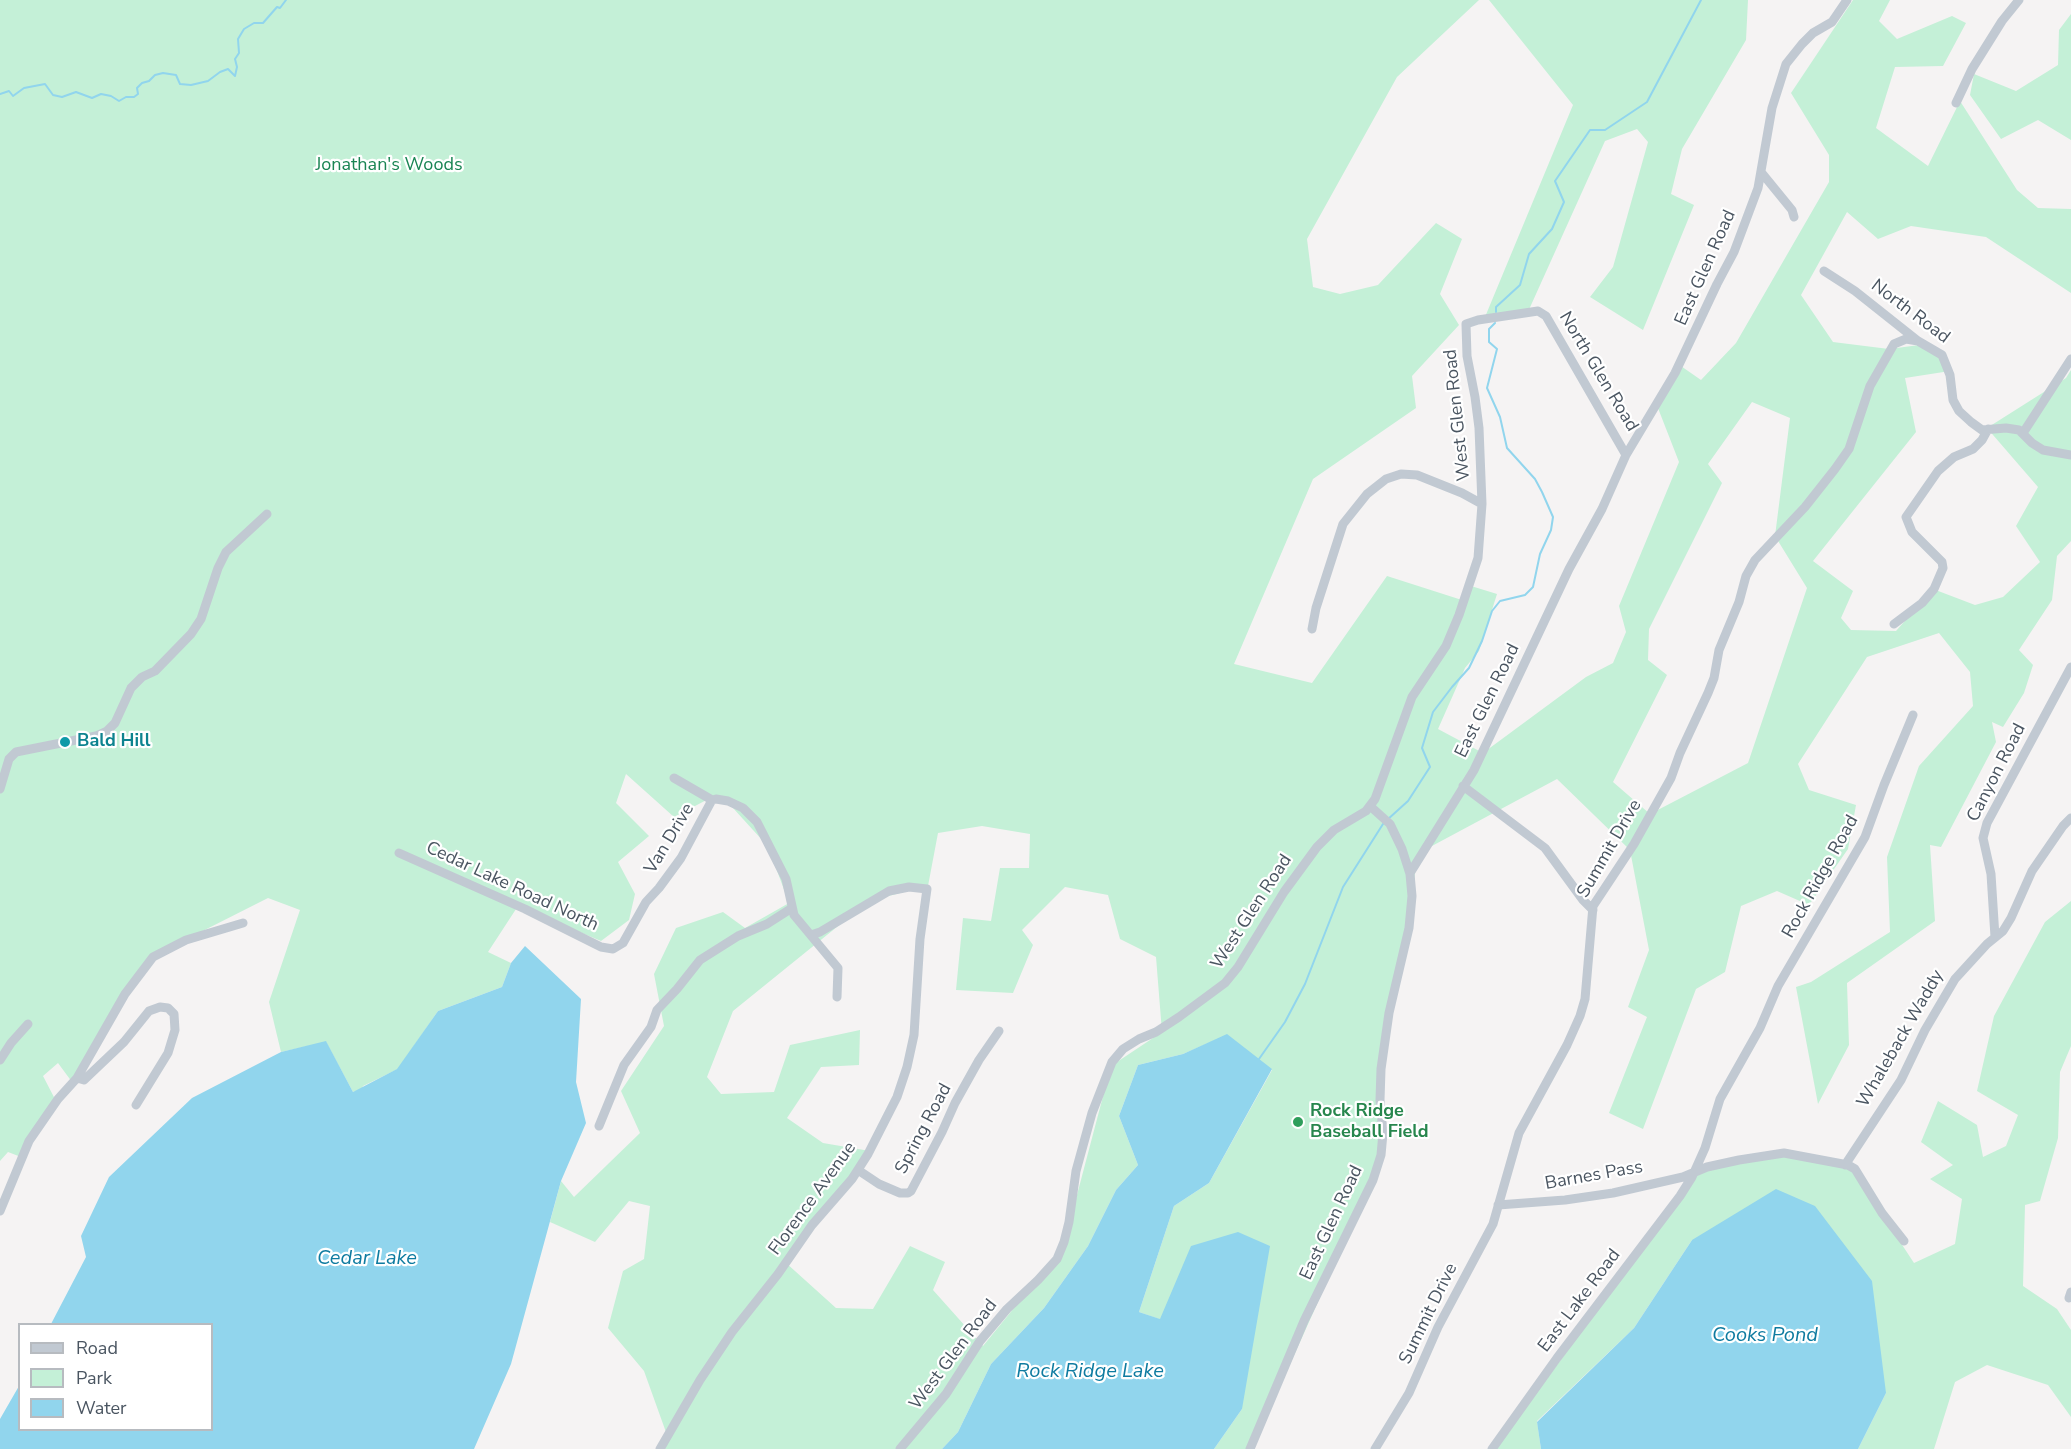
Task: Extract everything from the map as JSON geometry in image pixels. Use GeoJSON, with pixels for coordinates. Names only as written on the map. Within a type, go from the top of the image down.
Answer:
{"type":"FeatureCollection","features":[{"type":"Feature","properties":{"kind":"street","name":"East Glen Road"},"geometry":{"type":"LineString","coordinates":[[1250,1449],[1304,1321],[1347,1229],[1373,1180],[1381,1155],[1383,1133],[1380,1100],[1381,1069],[1389,1013],[1409,928],[1412,896],[1410,873],[1474,770],[1569,569],[1602,509],[1626,455],[1675,374],[1734,252],[1758,188],[1772,108],[1786,64],[1813,33],[1832,22],[1847,0]]}},
{"type":"Feature","properties":{"kind":"street"},"geometry":{"type":"LineString","coordinates":[[1956,103],[1972,69],[2002,21],[2019,0]]}},
{"type":"Feature","properties":{"kind":"street"},"geometry":{"type":"LineString","coordinates":[[1761,172],[1792,210],[1794,217]]}},
{"type":"Feature","properties":{"kind":"street","name":"North Road"},"geometry":{"type":"LineString","coordinates":[[1824,271],[1855,291],[1918,341],[1942,355],[1947,364],[1953,400],[1959,411],[1982,429],[2019,430],[2043,450],[2071,455]]}},
{"type":"Feature","properties":{"kind":"street","name":"North Glen Road"},"geometry":{"type":"LineString","coordinates":[[1466,324],[1538,311],[1546,316],[1626,455]]}},
{"type":"Feature","properties":{"kind":"street","name":"West Glen Road"},"geometry":{"type":"LineString","coordinates":[[900,1449],[946,1394],[980,1341],[1007,1309],[1057,1259],[1069,1222],[1077,1171],[1092,1113],[1112,1062],[1123,1049],[1179,1017],[1225,984],[1284,891],[1311,854],[1334,830],[1366,812],[1375,799],[1412,697],[1446,646],[1460,615],[1478,558],[1482,504],[1479,428],[1467,356],[1466,324]]}},
{"type":"Feature","properties":{"kind":"street","name":"Summit Drive"},"geometry":{"type":"LineString","coordinates":[[1375,1449],[1409,1393],[1437,1327],[1493,1224],[1519,1132],[1567,1045],[1580,1016],[1585,999],[1593,910],[1671,778],[1714,678],[1719,650],[1739,602],[1746,576],[1755,560],[1805,507],[1850,448],[1870,386],[1894,344],[1906,339],[1918,341]]}},
{"type":"Feature","properties":{"kind":"street"},"geometry":{"type":"LineString","coordinates":[[2023,433],[2071,358]]}},
{"type":"Feature","properties":{"kind":"street"},"geometry":{"type":"LineString","coordinates":[[1894,624],[1922,603],[1934,589],[1943,568],[1942,562],[1912,531],[1906,517],[1938,471],[1954,457],[1973,448],[1982,440],[1988,429]]}},
{"type":"Feature","properties":{"kind":"street"},"geometry":{"type":"LineString","coordinates":[[1312,629],[1316,608],[1342,524],[1367,494],[1386,479],[1401,474],[1417,475],[1482,504]]}},
{"type":"Feature","properties":{"kind":"street"},"geometry":{"type":"LineString","coordinates":[[0,789],[9,759],[16,752],[96,736],[107,731],[115,723],[131,688],[142,677],[155,671],[191,634],[201,619],[218,568],[226,552],[267,514]]}},
{"type":"Feature","properties":{"kind":"street","name":"Canyon Road"},"geometry":{"type":"LineString","coordinates":[[1995,937],[1990,874],[1983,838],[1987,822],[2071,667]]}},
{"type":"Feature","properties":{"kind":"street","name":"Rock Ridge Road"},"geometry":{"type":"LineString","coordinates":[[1694,1172],[1705,1148],[1720,1099],[1760,1028],[1778,986],[1865,837],[1913,715]]}},
{"type":"Feature","properties":{"kind":"street"},"geometry":{"type":"LineString","coordinates":[[674,778],[712,800]]}},
{"type":"Feature","properties":{"kind":"street"},"geometry":{"type":"LineString","coordinates":[[1463,786],[1545,848],[1582,900],[1593,910]]}},
{"type":"Feature","properties":{"kind":"street","name":"Van Drive"},"geometry":{"type":"LineString","coordinates":[[634,923],[646,902],[681,858],[712,800],[735,804],[757,822],[786,879],[794,915],[838,968],[837,997]]}},
{"type":"Feature","properties":{"kind":"street"},"geometry":{"type":"LineString","coordinates":[[1370,806],[1390,824],[1410,873]]}},
{"type":"Feature","properties":{"kind":"street"},"geometry":{"type":"LineString","coordinates":[[1995,937],[2011,918],[2032,871],[2071,818]]}},
{"type":"Feature","properties":{"kind":"street","name":"Cedar Lake Road North"},"geometry":{"type":"LineString","coordinates":[[399,853],[525,909],[601,947],[613,949],[620,946],[634,923]]}},
{"type":"Feature","properties":{"kind":"street","name":"Florence Avenue"},"geometry":{"type":"LineString","coordinates":[[660,1449],[700,1380],[732,1332],[778,1274],[812,1225],[858,1170],[897,1097],[907,1067],[914,1035],[920,939],[927,890],[909,887],[889,891],[820,932],[811,935]]}},
{"type":"Feature","properties":{"kind":"street"},"geometry":{"type":"LineString","coordinates":[[599,1126],[624,1065],[651,1027],[657,1010],[700,960],[738,936],[767,924],[792,908]]}},
{"type":"Feature","properties":{"kind":"street"},"geometry":{"type":"LineString","coordinates":[[0,1210],[29,1141],[58,1099],[77,1078],[125,994],[153,957],[186,940],[243,923]]}},
{"type":"Feature","properties":{"kind":"street","name":"Whaleback Waddy"},"geometry":{"type":"LineString","coordinates":[[1845,1165],[1901,1080],[1915,1048],[1955,979],[1995,937]]}},
{"type":"Feature","properties":{"kind":"street"},"geometry":{"type":"LineString","coordinates":[[77,1078],[84,1080],[124,1042],[149,1011],[160,1007],[168,1008],[174,1014],[175,1022],[168,1053],[136,1105]]}},
{"type":"Feature","properties":{"kind":"street"},"geometry":{"type":"LineString","coordinates":[[0,1060],[28,1024]]}},
{"type":"Feature","properties":{"kind":"street","name":"Spring Road"},"geometry":{"type":"LineString","coordinates":[[858,1170],[879,1184],[900,1193],[911,1191],[979,1060],[999,1031]]}},
{"type":"Feature","properties":{"kind":"street","name":"Barnes Pass"},"geometry":{"type":"LineString","coordinates":[[1498,1205],[1565,1200],[1613,1193],[1683,1177],[1707,1167],[1784,1154],[1845,1165]]}},
{"type":"Feature","properties":{"kind":"street"},"geometry":{"type":"LineString","coordinates":[[1845,1165],[1855,1169],[1882,1213],[1904,1241]]}},
{"type":"Feature","properties":{"kind":"street","name":"East Lake Road"},"geometry":{"type":"LineString","coordinates":[[1492,1449],[1557,1358],[1680,1196],[1694,1172]]}},
{"type":"Feature","properties":{"kind":"green space","name":"Jonathan's Woods"},"geometry":{"type":"Polygon","coordinates":[[[0,0],[1479,0],[1397,77],[1307,239],[1313,287],[1340,294],[1378,285],[1436,223],[1462,239],[1440,294],[1459,325],[1412,376],[1416,408],[1313,479],[1234,664],[1312,683],[1387,576],[1465,601],[1471,586],[1497,594],[1479,651],[1465,668],[1438,729],[1483,753],[1586,677],[1613,663],[1626,632],[1619,606],[1679,462],[1656,403],[1678,364],[1701,380],[1736,343],[1829,182],[1829,155],[1791,93],[1853,0],[1890,0],[1879,21],[1897,39],[1952,16],[1966,23],[1943,66],[1895,67],[1876,128],[1928,166],[1960,101],[2017,190],[2038,208],[2071,209],[2071,293],[1986,237],[1911,226],[1878,239],[1847,212],[1801,295],[1833,342],[1889,349],[1927,344],[1950,371],[1905,378],[1916,432],[1813,561],[1853,591],[1841,618],[1851,630],[1896,631],[1933,589],[1975,605],[2003,597],[2040,562],[2016,526],[2038,487],[1987,428],[2066,378],[2071,370],[2071,541],[2057,556],[2052,600],[2019,650],[2033,665],[2024,693],[2003,727],[1992,722],[1996,742],[1941,847],[1930,845],[1935,921],[1847,983],[1849,1045],[1818,1104],[1796,987],[1811,982],[1890,932],[1887,857],[1919,766],[1973,706],[1970,672],[1939,633],[1867,657],[1798,764],[1809,790],[1856,805],[1848,849],[1809,905],[1777,891],[1741,906],[1725,972],[1696,989],[1643,1129],[1609,1113],[1647,1017],[1628,1007],[1649,950],[1630,850],[1557,779],[1417,854],[1407,951],[1382,1055],[1383,1157],[1252,1449],[1214,1449],[1242,1409],[1159,1319],[1139,1312],[1174,1206],[1209,1183],[1272,1070],[1227,1035],[1183,1054],[1138,1065],[1119,1116],[1138,1165],[1116,1190],[1088,1246],[1044,1308],[991,1364],[958,1432],[942,1449],[659,1449],[667,1435],[644,1371],[608,1328],[623,1271],[644,1259],[650,1206],[629,1201],[595,1242],[550,1222],[561,1181],[574,1197],[640,1133],[621,1091],[664,1026],[654,974],[676,928],[723,912],[745,928],[789,903],[763,841],[723,797],[716,795],[674,817],[626,774],[616,803],[649,836],[618,862],[635,894],[629,920],[601,941],[518,906],[488,952],[511,963],[502,987],[438,1011],[398,1069],[353,1092],[326,1042],[281,1052],[269,1002],[300,910],[268,898],[173,946],[150,963],[72,1082],[58,1063],[43,1076],[56,1101],[21,1157],[8,1152],[0,1161],[0,0]],[[1752,402],[1708,464],[1722,483],[1649,629],[1648,660],[1667,675],[1613,782],[1650,814],[1748,763],[1807,588],[1775,536],[1790,418],[1752,402]],[[982,826],[938,833],[928,886],[869,901],[733,1011],[707,1077],[721,1094],[774,1092],[790,1045],[860,1030],[859,1065],[821,1067],[787,1118],[823,1143],[870,1151],[785,1262],[836,1308],[873,1309],[910,1246],[945,1262],[933,1290],[983,1346],[1063,1248],[1111,1066],[1162,1032],[1156,957],[1120,939],[1108,895],[1065,887],[1022,930],[1033,945],[1013,993],[956,990],[963,918],[991,921],[1000,868],[1029,868],[1030,834],[982,826]]]}},
{"type":"Feature","properties":{"kind":"green space"},"geometry":{"type":"Polygon","coordinates":[[[1489,0],[1748,0],[1746,40],[1682,149],[1671,194],[1694,205],[1643,330],[1590,297],[1613,267],[1648,142],[1637,129],[1605,141],[1527,314],[1485,317],[1573,105],[1489,0]]]}},
{"type":"Feature","properties":{"kind":"green space"},"geometry":{"type":"Polygon","coordinates":[[[2071,14],[2071,140],[2038,120],[2001,139],[1970,95],[1974,74],[2016,91],[2058,65],[2059,30],[2071,14]]]}},
{"type":"Feature","properties":{"kind":"green space"},"geometry":{"type":"Polygon","coordinates":[[[2071,901],[2071,1046],[2060,1072],[2058,1138],[2040,1201],[2025,1205],[2023,1286],[2057,1309],[2071,1330],[2071,1417],[2048,1385],[1987,1365],[1955,1382],[1934,1449],[1858,1449],[1886,1393],[1692,1240],[1634,1328],[1537,1421],[1541,1449],[1495,1449],[1700,1171],[1779,1152],[1851,1167],[1914,1263],[1955,1244],[1962,1199],[1930,1179],[1953,1165],[1921,1142],[1938,1101],[1977,1125],[1983,1157],[2006,1146],[2018,1115],[1977,1091],[1994,1016],[2045,922],[2071,901]]]}},
{"type":"Feature","properties":{"kind":"water","name":"Cedar Lake"},"geometry":{"type":"Polygon","coordinates":[[[525,946],[581,999],[576,1082],[586,1123],[561,1181],[511,1364],[474,1449],[0,1449],[0,1419],[18,1388],[18,1431],[213,1431],[213,1323],[52,1323],[86,1257],[81,1236],[109,1177],[192,1098],[281,1052],[326,1041],[353,1092],[397,1069],[438,1011],[502,987],[511,963],[525,946]]]}},
{"type":"Feature","properties":{"kind":"water","name":"Rock Ridge Lake"},"geometry":{"type":"Polygon","coordinates":[[[1227,1034],[1272,1069],[1209,1183],[1174,1206],[1139,1312],[1160,1319],[1191,1246],[1238,1232],[1270,1246],[1242,1409],[1214,1449],[942,1449],[958,1432],[991,1364],[1044,1308],[1088,1246],[1116,1190],[1138,1165],[1119,1116],[1138,1065],[1183,1054],[1227,1034]]]}},
{"type":"Feature","properties":{"kind":"water","name":"Cooks Pond"},"geometry":{"type":"Polygon","coordinates":[[[1776,1189],[1815,1206],[1872,1281],[1886,1393],[1858,1449],[1541,1449],[1537,1422],[1634,1328],[1692,1240],[1776,1189]]]}},
{"type":"Feature","properties":{"kind":"waterway"},"geometry":{"type":"LineString","coordinates":[[0,94],[9,91],[13,96],[24,88],[45,84],[53,95],[62,97],[76,92],[92,98],[101,94],[119,101],[126,97],[134,97],[138,94],[137,88],[142,83],[163,73],[176,75],[180,84],[191,85],[208,81],[228,69],[235,76],[237,67],[235,59],[239,53],[238,39],[244,29],[254,23],[263,23],[286,0]]}},
{"type":"Feature","properties":{"kind":"waterway"},"geometry":{"type":"LineString","coordinates":[[1496,312],[1496,307],[1520,285],[1529,254],[1552,229],[1564,202],[1555,181],[1590,130],[1605,130],[1647,102],[1701,0]]}},
{"type":"Feature","properties":{"kind":"waterway"},"geometry":{"type":"LineString","coordinates":[[1387,820],[1408,801],[1430,767],[1422,748],[1433,712],[1469,668],[1482,641],[1492,611],[1500,601],[1525,595],[1533,587],[1540,554],[1551,530],[1553,517],[1542,492],[1535,479],[1507,448],[1500,417],[1487,388],[1497,349],[1489,342],[1489,329],[1495,323]]}},
{"type":"Feature","properties":{"kind":"waterway"},"geometry":{"type":"LineString","coordinates":[[1259,1059],[1285,1022],[1305,984],[1343,887],[1383,824]]}},
{"type":"Feature","properties":{"kind":"place","name":"Bald Hill"},"geometry":{"type":"Point","coordinates":[65,742]}},
{"type":"Feature","properties":{"kind":"place","name":"Rock Ridge Baseball Field"},"geometry":{"type":"Point","coordinates":[1298,1122]}}]}
